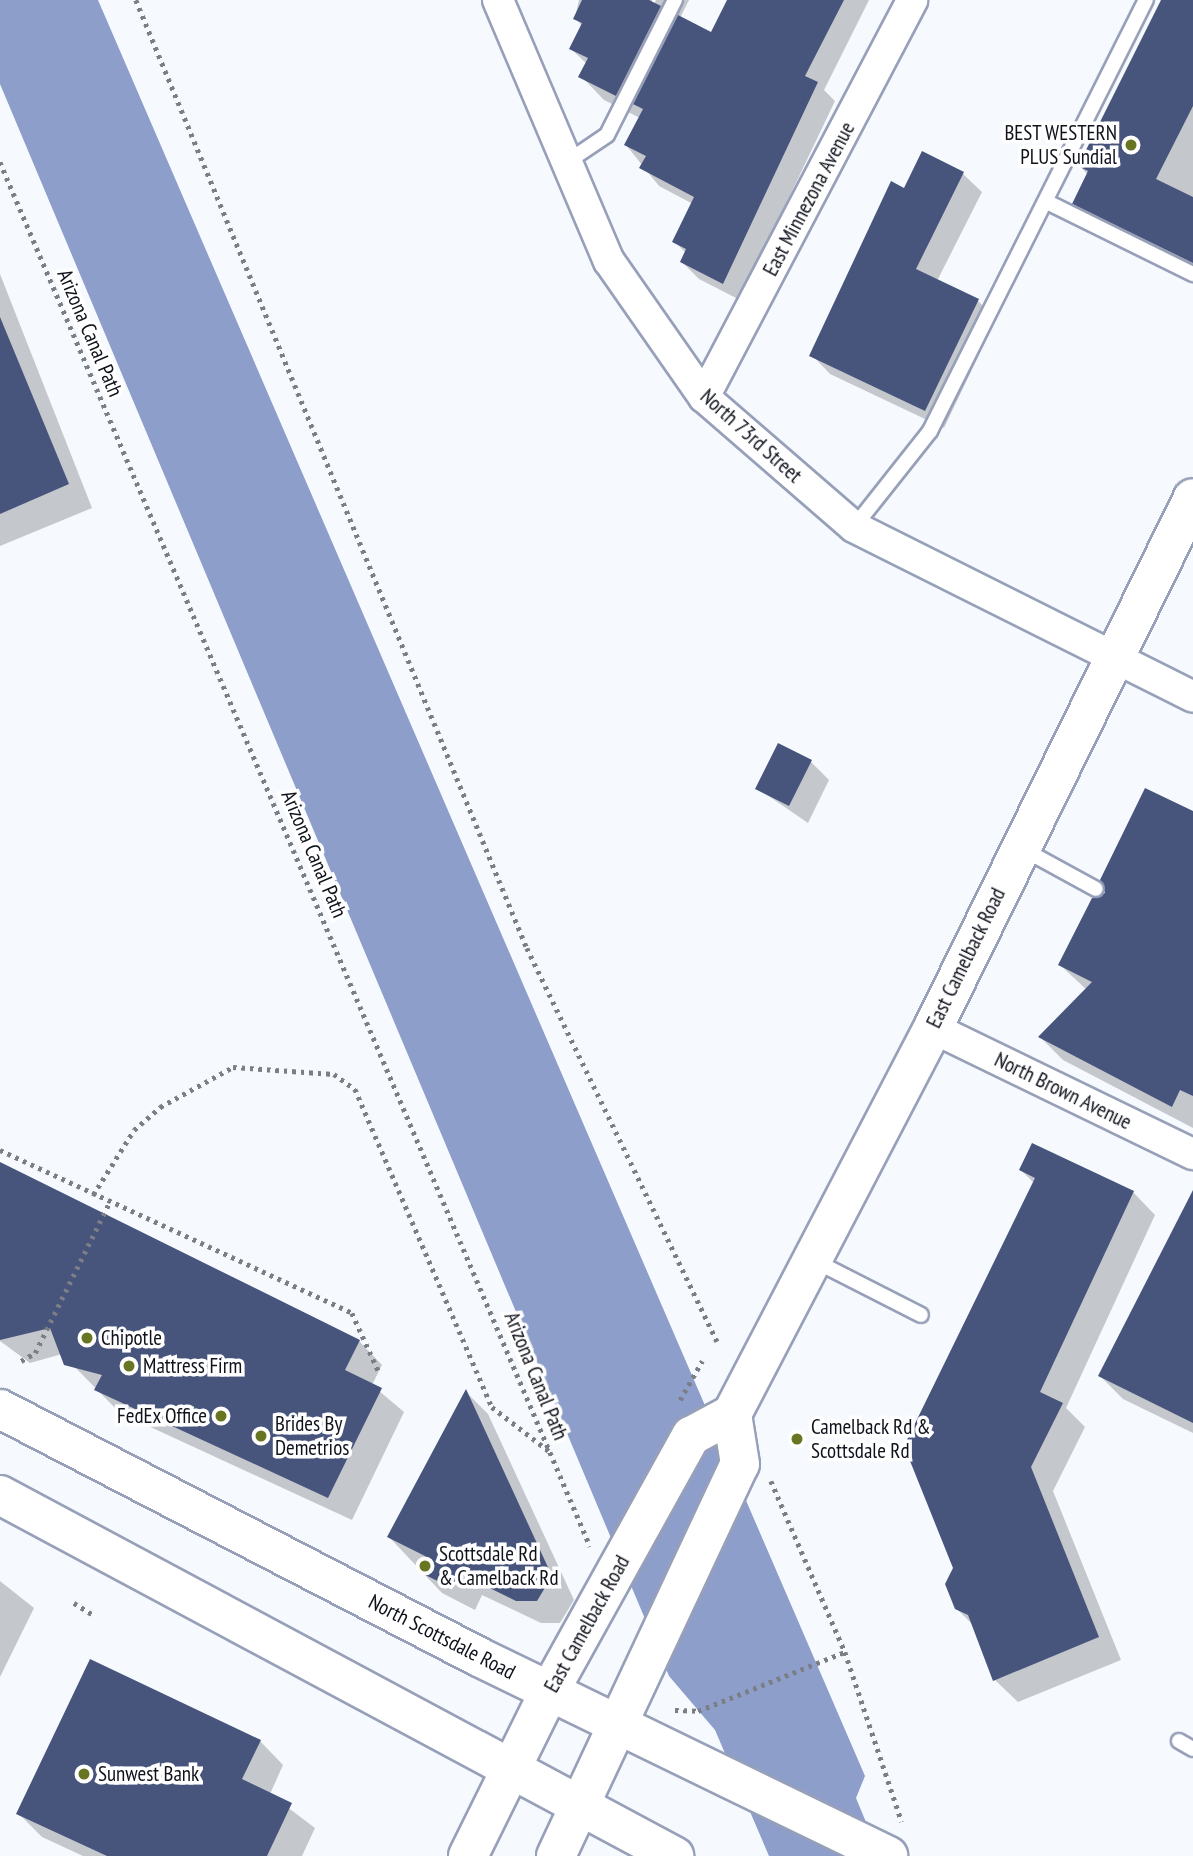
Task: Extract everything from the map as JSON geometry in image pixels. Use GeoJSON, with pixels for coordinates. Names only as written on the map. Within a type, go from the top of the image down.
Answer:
{"type":"FeatureCollection","features":[{"type":"Feature","properties":{"kind":"main road","name":"East Camelback Road"},"geometry":{"type":"LineString","coordinates":[[468,1856],[508,1770],[549,1692],[691,1436],[732,1414],[933,1028],[1193,498]]}},
{"type":"Feature","properties":{"kind":"main road","name":"North Scottsdale Road"},"geometry":{"type":"LineString","coordinates":[[0,1409],[549,1692],[724,1778],[891,1845]]}},
{"type":"Feature","properties":{"kind":"main road"},"geometry":{"type":"LineString","coordinates":[[556,1856],[740,1464],[732,1414]]}},
{"type":"Feature","properties":{"kind":"main road"},"geometry":{"type":"LineString","coordinates":[[0,1495],[508,1770],[674,1856]]}},
{"type":"Feature","properties":{"kind":"street","name":"North 73rd Street"},"geometry":{"type":"LineString","coordinates":[[498,0],[624,289],[704,397],[854,527],[1193,697]]}},
{"type":"Feature","properties":{"kind":"street","name":"East Minnezona Avenue"},"geometry":{"type":"LineString","coordinates":[[704,397],[912,0]]}},
{"type":"Feature","properties":{"kind":"street","name":"North Brown Avenue"},"geometry":{"type":"LineString","coordinates":[[933,1028],[1193,1154]]}},
{"type":"Feature","properties":{"kind":"lane"},"geometry":{"type":"LineString","coordinates":[[567,162],[607,135],[675,0]]}},
{"type":"Feature","properties":{"kind":"lane"},"geometry":{"type":"LineString","coordinates":[[854,527],[930,431],[1146,0]]}},
{"type":"Feature","properties":{"kind":"lane"},"geometry":{"type":"LineString","coordinates":[[1047,202],[1193,274]]}},
{"type":"Feature","properties":{"kind":"lane"},"geometry":{"type":"LineString","coordinates":[[1020,848],[1096,889]]}},
{"type":"Feature","properties":{"kind":"lane"},"geometry":{"type":"LineString","coordinates":[[812,1259],[921,1315]]}},
{"type":"Feature","properties":{"kind":"lane"},"geometry":{"type":"LineString","coordinates":[[1179,1741],[1193,1749]]}},
{"type":"Feature","properties":{"kind":"path"},"geometry":{"type":"LineString","coordinates":[[136,0],[527,948],[717,1341]]}},
{"type":"Feature","properties":{"kind":"path","name":"Arizona Canal Path"},"geometry":{"type":"LineString","coordinates":[[0,162],[596,1560]]}},
{"type":"Feature","properties":{"kind":"path"},"geometry":{"type":"LineString","coordinates":[[93,1195],[134,1130],[160,1107],[233,1067],[334,1073],[355,1088],[492,1406],[549,1451]]}},
{"type":"Feature","properties":{"kind":"path"},"geometry":{"type":"LineString","coordinates":[[0,1150],[109,1203],[352,1313],[379,1372]]}},
{"type":"Feature","properties":{"kind":"path"},"geometry":{"type":"LineString","coordinates":[[21,1361],[35,1353],[109,1203]]}},
{"type":"Feature","properties":{"kind":"path"},"geometry":{"type":"LineString","coordinates":[[769,1476],[845,1653],[891,1845]]}},
{"type":"Feature","properties":{"kind":"path"},"geometry":{"type":"LineString","coordinates":[[74,1603],[95,1616]]}},
{"type":"Feature","properties":{"kind":"path"},"geometry":{"type":"LineString","coordinates":[[674,1710],[698,1712],[845,1653]]}},
{"type":"Feature","properties":{"kind":"water"},"geometry":{"type":"Polygon","coordinates":[[[0,0],[98,0],[865,1776],[856,1798],[880,1856],[769,1856],[715,1730],[669,1676],[0,84],[0,0]]]}},
{"type":"Feature","properties":{"kind":"building"},"geometry":{"type":"Polygon","coordinates":[[[582,0],[649,0],[661,6],[616,96],[578,77],[588,58],[569,49],[582,23],[573,19],[582,0]]]}},
{"type":"Feature","properties":{"kind":"building"},"geometry":{"type":"Polygon","coordinates":[[[727,0],[844,0],[805,76],[818,82],[723,284],[680,262],[686,249],[672,242],[694,197],[639,168],[646,156],[624,145],[643,109],[633,104],[678,15],[711,32],[727,0]]]}},
{"type":"Feature","properties":{"kind":"building","name":"BEST WESTERN PLUS Sundial"},"geometry":{"type":"Polygon","coordinates":[[[1161,0],[1193,0],[1193,106],[1156,179],[1193,197],[1193,263],[1072,204],[1088,171],[1078,166],[1161,0]]]}},
{"type":"Feature","properties":{"kind":"building"},"geometry":{"type":"Polygon","coordinates":[[[922,151],[964,172],[916,269],[979,299],[925,411],[809,356],[891,181],[904,188],[922,151]]]}},
{"type":"Feature","properties":{"kind":"building"},"geometry":{"type":"Polygon","coordinates":[[[0,317],[69,484],[0,514],[0,317]]]}},
{"type":"Feature","properties":{"kind":"building"},"geometry":{"type":"Polygon","coordinates":[[[778,743],[812,760],[789,806],[755,789],[778,743]]]}},
{"type":"Feature","properties":{"kind":"building"},"geometry":{"type":"Polygon","coordinates":[[[1145,788],[1193,811],[1193,1096],[1180,1090],[1172,1107],[1038,1037],[1092,982],[1058,965],[1092,898],[1105,893],[1100,880],[1145,788]]]}},
{"type":"Feature","properties":{"kind":"building"},"geometry":{"type":"Polygon","coordinates":[[[1032,1143],[1134,1191],[1040,1392],[1063,1403],[1031,1467],[1099,1637],[993,1681],[968,1615],[955,1609],[945,1584],[953,1568],[904,1446],[1035,1178],[1019,1170],[1032,1143]]]}},
{"type":"Feature","properties":{"kind":"building"},"geometry":{"type":"Polygon","coordinates":[[[0,1162],[360,1340],[345,1370],[382,1388],[328,1498],[94,1390],[102,1375],[64,1365],[50,1328],[0,1340],[0,1162]]]}},
{"type":"Feature","properties":{"kind":"building"},"geometry":{"type":"Polygon","coordinates":[[[1193,1190],[1193,1423],[1098,1376],[1193,1190]]]}},
{"type":"Feature","properties":{"kind":"building"},"geometry":{"type":"Polygon","coordinates":[[[466,1389],[552,1576],[537,1601],[516,1601],[459,1573],[452,1588],[417,1571],[425,1556],[387,1537],[466,1389]]]}},
{"type":"Feature","properties":{"kind":"building"},"geometry":{"type":"Polygon","coordinates":[[[90,1659],[261,1740],[242,1779],[292,1803],[267,1856],[107,1856],[16,1814],[90,1659]]]}},
{"type":"Feature","properties":{"kind":"place","name":"BEST WESTERN PLUS Sundial"},"geometry":{"type":"Point","coordinates":[1131,145]}},
{"type":"Feature","properties":{"kind":"place","name":"Chipotle"},"geometry":{"type":"Point","coordinates":[87,1338]}},
{"type":"Feature","properties":{"kind":"place","name":"Mattress Firm"},"geometry":{"type":"Point","coordinates":[129,1366]}},
{"type":"Feature","properties":{"kind":"place","name":"FedEx Office"},"geometry":{"type":"Point","coordinates":[221,1416]}},
{"type":"Feature","properties":{"kind":"place","name":"Brides By Demetrios"},"geometry":{"type":"Point","coordinates":[261,1436]}},
{"type":"Feature","properties":{"kind":"place","name":"Camelback Rd & Scottsdale Rd"},"geometry":{"type":"Point","coordinates":[797,1439]}},
{"type":"Feature","properties":{"kind":"place","name":"Scottsdale Rd & Camelback Rd"},"geometry":{"type":"Point","coordinates":[425,1566]}},
{"type":"Feature","properties":{"kind":"place","name":"Sunwest Bank"},"geometry":{"type":"Point","coordinates":[84,1774]}}]}
